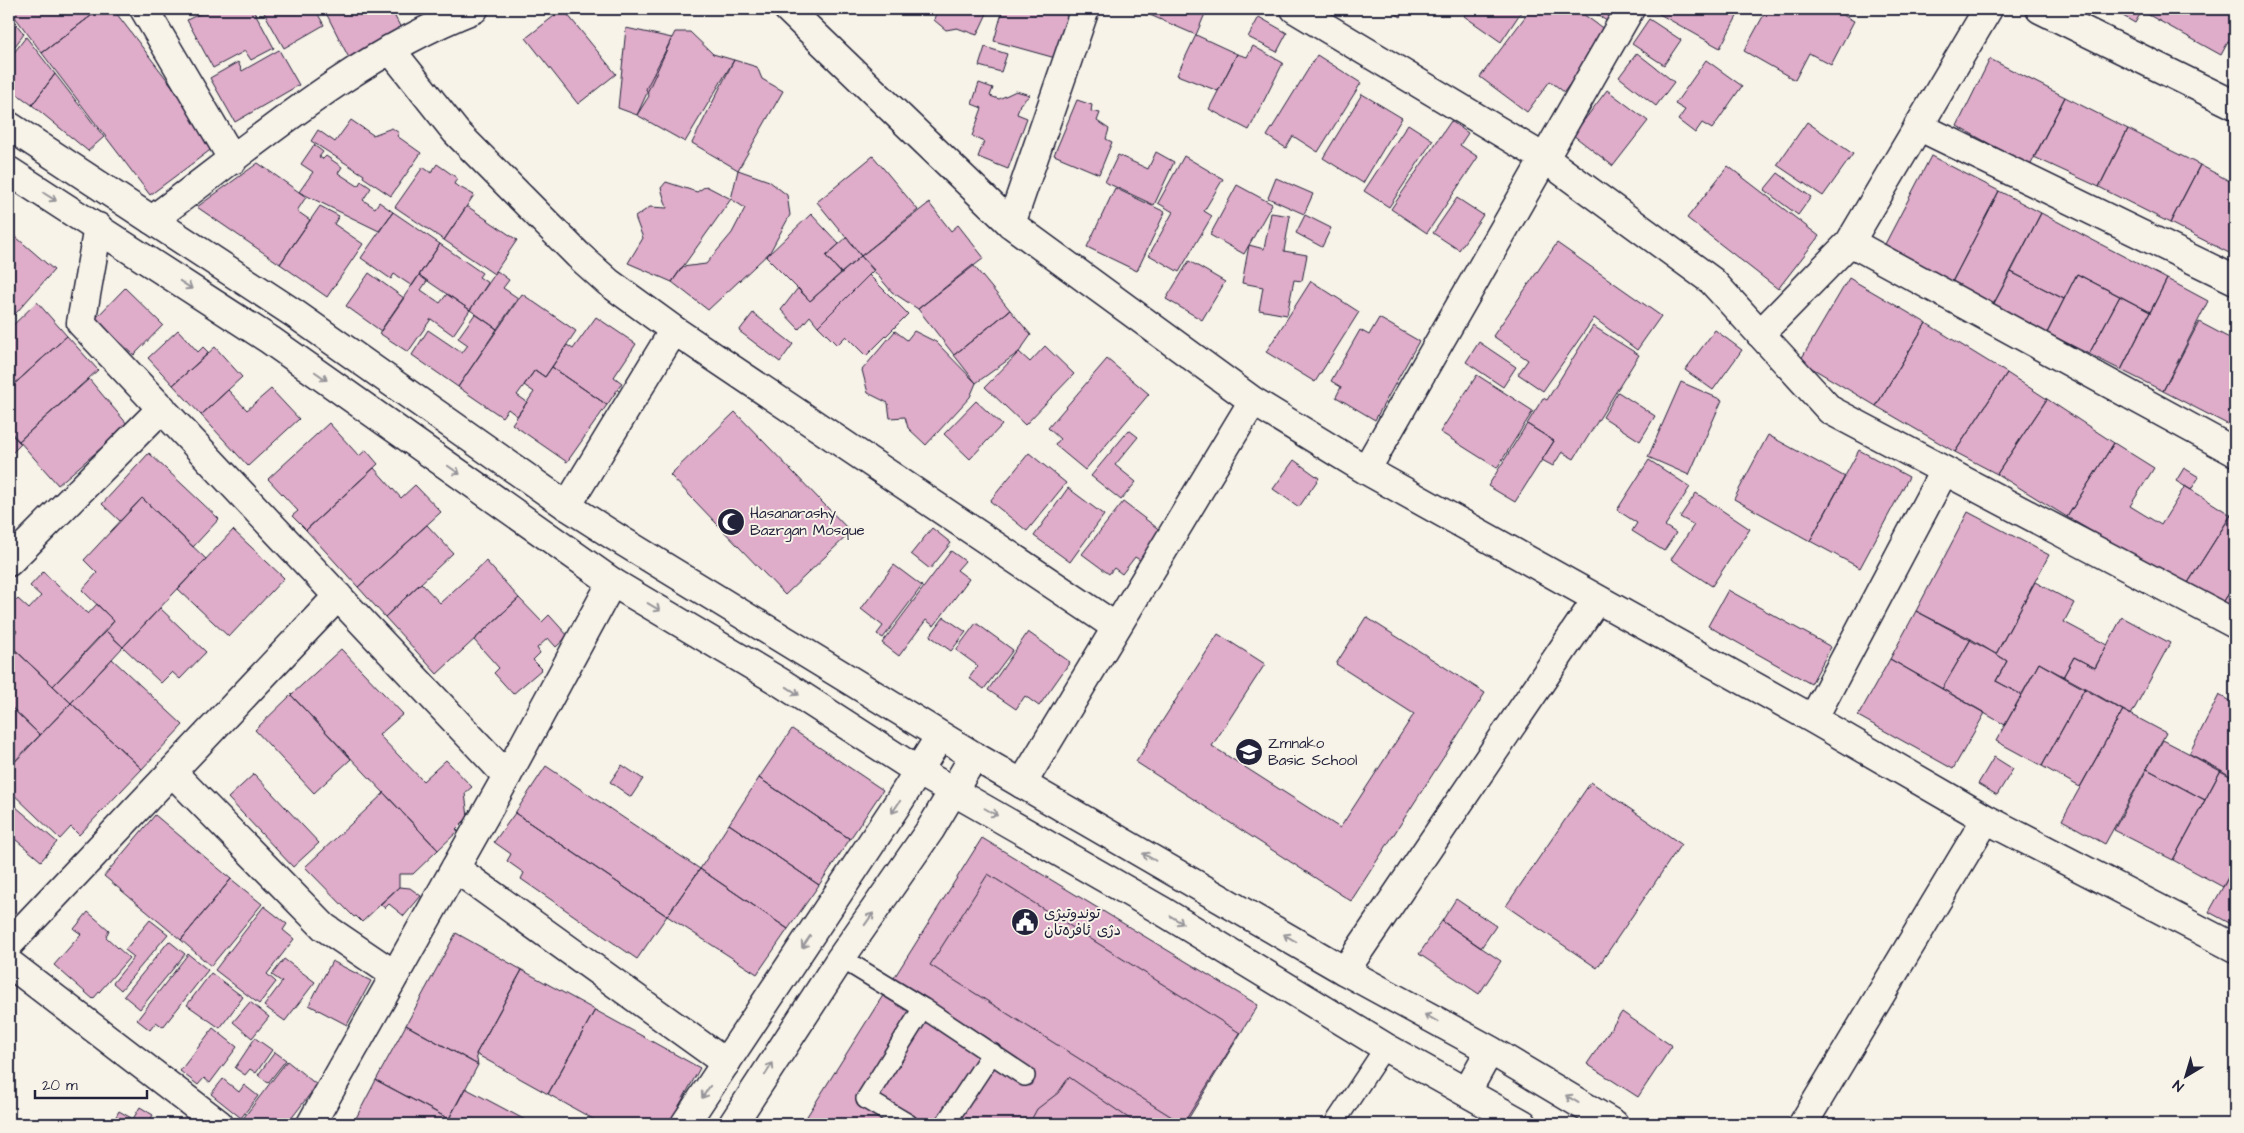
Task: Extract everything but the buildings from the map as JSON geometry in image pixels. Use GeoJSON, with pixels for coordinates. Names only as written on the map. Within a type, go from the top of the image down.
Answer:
{"type":"FeatureCollection","features":[{"type":"Feature","properties":{"kind":"street"},"geometry":{"type":"LineString","coordinates":[[144,9],[233,160]]}},
{"type":"Feature","properties":{"kind":"street"},"geometry":{"type":"LineString","coordinates":[[152,220],[352,71],[390,50],[432,16],[474,9]]}},
{"type":"Feature","properties":{"kind":"street"},"geometry":{"type":"LineString","coordinates":[[788,9],[1011,224],[1253,401],[1366,470],[1813,719],[1986,819],[2235,948]]}},
{"type":"Feature","properties":{"kind":"street"},"geometry":{"type":"LineString","coordinates":[[1011,224],[1084,9]]}},
{"type":"Feature","properties":{"kind":"street"},"geometry":{"type":"LineString","coordinates":[[1295,9],[1544,158],[1712,281],[1830,410],[2235,624]]}},
{"type":"Feature","properties":{"kind":"street"},"geometry":{"type":"LineString","coordinates":[[1366,470],[1630,9]]}},
{"type":"Feature","properties":{"kind":"street"},"geometry":{"type":"LineString","coordinates":[[1760,334],[1850,242],[1988,9]]}},
{"type":"Feature","properties":{"kind":"street"},"geometry":{"type":"LineString","coordinates":[[2040,9],[2235,105]]}},
{"type":"Feature","properties":{"kind":"street"},"geometry":{"type":"LineString","coordinates":[[390,50],[456,132],[578,255],[608,282],[674,330],[1116,627]]}},
{"type":"Feature","properties":{"kind":"street"},"geometry":{"type":"LineString","coordinates":[[9,126],[295,314],[567,506],[940,736],[1345,971],[1490,1050],[1614,1124]]}},
{"type":"Feature","properties":{"kind":"street"},"geometry":{"type":"LineString","coordinates":[[1918,126],[2235,280]]}},
{"type":"Feature","properties":{"kind":"street"},"geometry":{"type":"LineString","coordinates":[[9,171],[270,340],[612,582],[780,682],[918,771],[1164,912],[1385,1046],[1523,1124]]}},
{"type":"Feature","properties":{"kind":"street"},"geometry":{"type":"LineString","coordinates":[[98,227],[81,323],[507,776]]}},
{"type":"Feature","properties":{"kind":"street"},"geometry":{"type":"LineString","coordinates":[[1850,242],[2235,452]]}},
{"type":"Feature","properties":{"kind":"street"},"geometry":{"type":"LineString","coordinates":[[567,506],[674,330]]}},
{"type":"Feature","properties":{"kind":"street"},"geometry":{"type":"LineString","coordinates":[[1022,784],[1253,401]]}},
{"type":"Feature","properties":{"kind":"street"},"geometry":{"type":"LineString","coordinates":[[9,562],[162,408]]}},
{"type":"Feature","properties":{"kind":"street"},"geometry":{"type":"LineString","coordinates":[[1813,719],[1944,471]]}},
{"type":"Feature","properties":{"kind":"street"},"geometry":{"type":"LineString","coordinates":[[311,1124],[507,776],[612,582]]}},
{"type":"Feature","properties":{"kind":"street"},"geometry":{"type":"LineString","coordinates":[[9,944],[338,596]]}},
{"type":"Feature","properties":{"kind":"street"},"geometry":{"type":"LineString","coordinates":[[1345,971],[1596,599]]}},
{"type":"Feature","properties":{"kind":"street"},"geometry":{"type":"LineString","coordinates":[[685,1124],[940,736]]}},
{"type":"Feature","properties":{"kind":"street"},"geometry":{"type":"LineString","coordinates":[[733,1124],[842,958],[930,830],[974,756]]}},
{"type":"Feature","properties":{"kind":"street"},"geometry":{"type":"LineString","coordinates":[[172,772],[324,927],[395,975]]}},
{"type":"Feature","properties":{"kind":"street"},"geometry":{"type":"LineString","coordinates":[[1803,1124],[1986,819]]}},
{"type":"Feature","properties":{"kind":"street"},"geometry":{"type":"LineString","coordinates":[[455,868],[726,1063]]}},
{"type":"Feature","properties":{"kind":"street"},"geometry":{"type":"LineString","coordinates":[[9,963],[219,1124]]}},
{"type":"Feature","properties":{"kind":"street"},"geometry":{"type":"LineString","coordinates":[[1467,1091],[1490,1050]]}},
{"type":"Feature","properties":{"kind":"lane"},"geometry":{"type":"LineString","coordinates":[[842,958],[923,1008],[1025,1076]]}},
{"type":"Feature","properties":{"kind":"lane"},"geometry":{"type":"LineString","coordinates":[[908,1124],[866,1099],[923,1008]]}},
{"type":"Feature","properties":{"kind":"lane"},"geometry":{"type":"LineString","coordinates":[[1334,1124],[1385,1046]]}},
{"type":"Feature","properties":{"kind":"lane"},"geometry":{"type":"LineString","coordinates":[[945,1124],[992,1053]]}},
{"type":"Feature","properties":{"kind":"place","name":"Hasanarashy Bazrgan Mosque"},"geometry":{"type":"Point","coordinates":[731,522]}},
{"type":"Feature","properties":{"kind":"place","name":"Zmnako Basic School"},"geometry":{"type":"Point","coordinates":[1249,752]}},
{"type":"Feature","properties":{"kind":"place","name":"توندوتیژی دژی ئافرەتان"},"geometry":{"type":"Point","coordinates":[1025,922]}}]}
